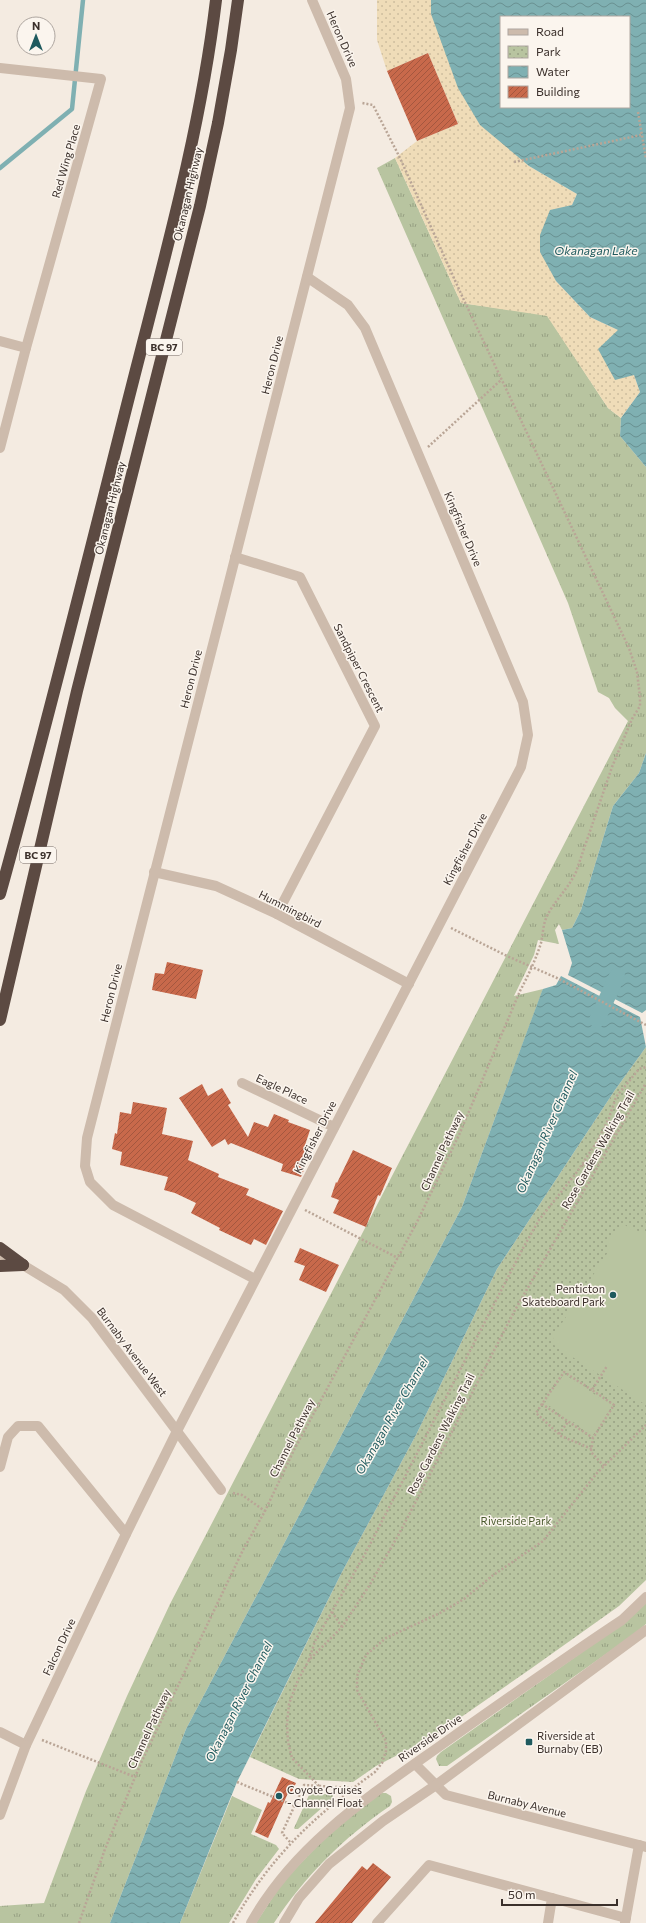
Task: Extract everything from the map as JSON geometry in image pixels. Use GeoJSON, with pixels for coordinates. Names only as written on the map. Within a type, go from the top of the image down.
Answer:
{"type":"FeatureCollection","features":[{"type":"Feature","properties":{"kind":"highway","name":"Okanagan Highway"},"geometry":{"type":"LineString","coordinates":[[0,894],[54,694],[179,200],[211,47],[216,0]]}},
{"type":"Feature","properties":{"kind":"highway","name":"Okanagan Highway"},"geometry":{"type":"LineString","coordinates":[[0,1020],[77,691],[200,206],[232,50],[238,0]]}},
{"type":"Feature","properties":{"kind":"highway"},"geometry":{"type":"LineString","coordinates":[[0,1248],[24,1265]]}},
{"type":"Feature","properties":{"kind":"highway"},"geometry":{"type":"LineString","coordinates":[[0,1266],[24,1265]]}},
{"type":"Feature","properties":{"kind":"street","name":"Heron Drive"},"geometry":{"type":"LineString","coordinates":[[255,1279],[113,1205],[90,1182],[85,1166],[87,1138],[350,108],[346,79],[312,0]]}},
{"type":"Feature","properties":{"kind":"street","name":"Red Wing Place"},"geometry":{"type":"LineString","coordinates":[[0,68],[101,79],[26,348],[0,448]]}},
{"type":"Feature","properties":{"kind":"street","name":"Kingfisher Drive"},"geometry":{"type":"LineString","coordinates":[[177,1431],[440,922],[522,767],[528,735],[523,702],[365,328],[348,304],[307,277]]}},
{"type":"Feature","properties":{"kind":"street"},"geometry":{"type":"LineString","coordinates":[[0,342],[26,348]]}},
{"type":"Feature","properties":{"kind":"street","name":"Sandpiper Crescent"},"geometry":{"type":"LineString","coordinates":[[235,557],[300,577],[375,726],[277,914]]}},
{"type":"Feature","properties":{"kind":"street","name":"Hummingbird"},"geometry":{"type":"LineString","coordinates":[[154,872],[216,886],[277,914],[409,984]]}},
{"type":"Feature","properties":{"kind":"street","name":"Eagle Place"},"geometry":{"type":"LineString","coordinates":[[242,1083],[334,1127]]}},
{"type":"Feature","properties":{"kind":"street","name":"Burnaby Avenue West"},"geometry":{"type":"LineString","coordinates":[[0,1259],[24,1265],[64,1290],[92,1318],[221,1490]]}},
{"type":"Feature","properties":{"kind":"street"},"geometry":{"type":"LineString","coordinates":[[0,1467],[8,1437],[18,1426],[38,1426],[126,1534]]}},
{"type":"Feature","properties":{"kind":"street","name":"Falcon Drive"},"geometry":{"type":"LineString","coordinates":[[0,1815],[28,1740],[126,1534],[177,1431]]}},
{"type":"Feature","properties":{"kind":"street","name":"Riverside Drive"},"geometry":{"type":"LineString","coordinates":[[251,1923],[280,1881],[297,1860],[333,1824],[386,1783],[622,1620],[646,1597]]}},
{"type":"Feature","properties":{"kind":"street"},"geometry":{"type":"LineString","coordinates":[[284,1923],[299,1898],[329,1864],[382,1821],[436,1785],[646,1630]]}},
{"type":"Feature","properties":{"kind":"street"},"geometry":{"type":"LineString","coordinates":[[0,1732],[28,1740]]}},
{"type":"Feature","properties":{"kind":"street","name":"Burnaby Avenue"},"geometry":{"type":"LineString","coordinates":[[415,1764],[446,1795],[642,1846]]}},
{"type":"Feature","properties":{"kind":"street"},"geometry":{"type":"LineString","coordinates":[[377,1923],[429,1865],[552,1898],[625,1920],[642,1846]]}},
{"type":"Feature","properties":{"kind":"street"},"geometry":{"type":"LineString","coordinates":[[548,1923],[552,1898]]}},
{"type":"Feature","properties":{"kind":"path","name":"Channel Pathway"},"geometry":{"type":"LineString","coordinates":[[79,1923],[105,1849],[135,1777],[243,1550],[265,1511],[294,1450],[398,1258],[459,1135],[531,967],[541,942],[546,918],[553,904],[570,886],[576,872],[612,767],[632,719],[640,706],[637,672],[628,648],[501,380],[400,158],[373,105],[349,102]]}},
{"type":"Feature","properties":{"kind":"path"},"geometry":{"type":"LineString","coordinates":[[638,112],[646,159]]}},
{"type":"Feature","properties":{"kind":"path"},"geometry":{"type":"LineString","coordinates":[[514,162],[641,135]]}},
{"type":"Feature","properties":{"kind":"path"},"geometry":{"type":"LineString","coordinates":[[418,455],[501,380]]}},
{"type":"Feature","properties":{"kind":"path"},"geometry":{"type":"LineString","coordinates":[[440,922],[531,967],[557,978],[643,1022],[646,1025]]}},
{"type":"Feature","properties":{"kind":"path"},"geometry":{"type":"LineString","coordinates":[[309,1660],[316,1641],[365,1554],[522,1250],[539,1220],[582,1165],[598,1140],[609,1118],[616,1097],[639,1069],[646,1067]]}},
{"type":"Feature","properties":{"kind":"path","name":"Rose Gardens Walking Trail"},"geometry":{"type":"LineString","coordinates":[[319,1786],[292,1758],[288,1736],[289,1704],[298,1680],[309,1660],[342,1627],[369,1586],[399,1534],[515,1310],[646,1083]]}},
{"type":"Feature","properties":{"kind":"path"},"geometry":{"type":"LineString","coordinates":[[598,1140],[618,1132]]}},
{"type":"Feature","properties":{"kind":"path"},"geometry":{"type":"LineString","coordinates":[[582,1165],[599,1164]]}},
{"type":"Feature","properties":{"kind":"path"},"geometry":{"type":"LineString","coordinates":[[294,1204],[398,1258]]}},
{"type":"Feature","properties":{"kind":"path"},"geometry":{"type":"LineString","coordinates":[[592,1390],[608,1366]]}},
{"type":"Feature","properties":{"kind":"path"},"geometry":{"type":"LineString","coordinates":[[592,1449],[560,1434],[536,1413],[564,1372],[614,1405],[593,1438],[592,1449],[591,1452],[604,1466]]}},
{"type":"Feature","properties":{"kind":"path"},"geometry":{"type":"LineString","coordinates":[[542,1404],[593,1438]]}},
{"type":"Feature","properties":{"kind":"path"},"geometry":{"type":"LineString","coordinates":[[560,1434],[568,1422]]}},
{"type":"Feature","properties":{"kind":"path"},"geometry":{"type":"LineString","coordinates":[[290,1842],[282,1833],[304,1785],[353,1788],[375,1772],[382,1763],[386,1751],[386,1741],[357,1690],[357,1676],[366,1655],[386,1638],[440,1613],[464,1598],[492,1576],[543,1541],[604,1466],[646,1425]]}},
{"type":"Feature","properties":{"kind":"path"},"geometry":{"type":"LineString","coordinates":[[221,1490],[242,1495],[265,1511]]}},
{"type":"Feature","properties":{"kind":"path"},"geometry":{"type":"LineString","coordinates":[[332,1612],[342,1627]]}},
{"type":"Feature","properties":{"kind":"path"},"geometry":{"type":"LineString","coordinates":[[28,1740],[135,1777]]}},
{"type":"Feature","properties":{"kind":"path"},"geometry":{"type":"LineString","coordinates":[[238,1782],[295,1806]]}},
{"type":"Feature","properties":{"kind":"green space"},"geometry":{"type":"Polygon","coordinates":[[[395,158],[461,303],[547,315],[608,408],[621,418],[620,436],[646,467],[646,753],[639,773],[613,806],[581,910],[572,928],[562,930],[559,924],[555,930],[559,944],[538,940],[534,955],[514,996],[543,989],[462,1207],[186,1729],[110,1923],[0,1923],[0,1906],[44,1903],[86,1791],[127,1696],[170,1604],[628,721],[615,708],[609,698],[598,692],[568,603],[377,168],[395,158]]]}},
{"type":"Feature","properties":{"kind":"green space","name":"Riverside Park"},"geometry":{"type":"Polygon","coordinates":[[[646,1047],[646,1580],[619,1606],[431,1738],[376,1766],[353,1782],[299,1779],[250,1757],[341,1574],[416,1435],[497,1269],[615,1090],[646,1047]]]}},
{"type":"Feature","properties":{"kind":"green space","name":"Penticton Skateboard Park"},"geometry":{"type":"Polygon","coordinates":[[[625,1225],[632,1230],[646,1232],[646,1405],[554,1345],[553,1337],[608,1252],[608,1240],[616,1230],[625,1225]]]}},
{"type":"Feature","properties":{"kind":"green space"},"geometry":{"type":"Polygon","coordinates":[[[564,1374],[612,1406],[593,1435],[545,1403],[564,1374]]]}},
{"type":"Feature","properties":{"kind":"green space"},"geometry":{"type":"Polygon","coordinates":[[[646,1603],[646,1624],[633,1635],[447,1766],[439,1766],[436,1759],[441,1752],[612,1631],[646,1603]]]}},
{"type":"Feature","properties":{"kind":"green space"},"geometry":{"type":"Polygon","coordinates":[[[313,1793],[333,1795],[333,1798],[298,1829],[295,1829],[294,1828],[309,1795],[313,1793]]]}},
{"type":"Feature","properties":{"kind":"green space"},"geometry":{"type":"Polygon","coordinates":[[[381,1793],[386,1793],[391,1796],[392,1802],[390,1806],[356,1831],[326,1859],[299,1889],[274,1923],[256,1923],[282,1883],[340,1822],[381,1793]]]}},
{"type":"Feature","properties":{"kind":"green space"},"geometry":{"type":"Polygon","coordinates":[[[232,1796],[262,1810],[251,1834],[276,1845],[279,1849],[256,1879],[229,1923],[180,1923],[232,1796]]]}},
{"type":"Feature","properties":{"kind":"sand"},"geometry":{"type":"Polygon","coordinates":[[[377,0],[431,0],[431,14],[529,166],[577,194],[572,205],[556,281],[590,317],[618,330],[640,392],[621,418],[608,408],[547,316],[461,303],[395,158],[417,141],[458,124],[428,53],[387,71],[377,40],[377,0]]]}},
{"type":"Feature","properties":{"kind":"water","name":"Okanagan Lake"},"geometry":{"type":"Polygon","coordinates":[[[431,0],[646,0],[646,467],[620,436],[621,418],[640,392],[634,375],[615,380],[598,349],[618,330],[590,317],[556,281],[540,252],[540,235],[550,210],[572,205],[577,194],[529,166],[480,125],[458,88],[431,14],[431,0]]]}},
{"type":"Feature","properties":{"kind":"water"},"geometry":{"type":"Polygon","coordinates":[[[646,753],[646,1010],[642,1013],[568,975],[572,963],[562,930],[572,928],[581,910],[613,806],[639,773],[646,753]]]}},
{"type":"Feature","properties":{"kind":"water"},"geometry":{"type":"Polygon","coordinates":[[[561,976],[640,1017],[646,1047],[615,1090],[497,1269],[416,1435],[341,1574],[237,1782],[180,1923],[110,1923],[186,1729],[462,1207],[542,991],[543,989],[556,985],[561,976]]]}},
{"type":"Feature","properties":{"kind":"building"},"geometry":{"type":"Polygon","coordinates":[[[428,53],[458,124],[417,141],[387,71],[428,53]]]}},
{"type":"Feature","properties":{"kind":"building"},"geometry":{"type":"Polygon","coordinates":[[[167,962],[203,970],[196,999],[152,990],[155,973],[164,974],[167,962]]]}},
{"type":"Feature","properties":{"kind":"building"},"geometry":{"type":"Polygon","coordinates":[[[202,1084],[208,1096],[222,1088],[231,1103],[228,1105],[248,1137],[254,1122],[268,1127],[274,1114],[289,1120],[288,1122],[310,1130],[305,1145],[313,1148],[301,1177],[281,1171],[283,1164],[231,1143],[228,1145],[225,1139],[212,1147],[179,1098],[202,1084]]]}},
{"type":"Feature","properties":{"kind":"building"},"geometry":{"type":"Polygon","coordinates":[[[133,1102],[167,1108],[162,1134],[193,1141],[188,1160],[219,1174],[218,1177],[249,1189],[246,1195],[283,1211],[266,1245],[254,1239],[251,1245],[219,1230],[220,1228],[191,1213],[196,1203],[175,1193],[164,1190],[168,1177],[120,1165],[122,1152],[112,1149],[115,1133],[117,1134],[120,1112],[131,1114],[133,1102]]]}},
{"type":"Feature","properties":{"kind":"building"},"geometry":{"type":"Polygon","coordinates":[[[353,1150],[392,1168],[380,1196],[378,1195],[366,1227],[333,1213],[339,1200],[331,1197],[336,1182],[337,1183],[353,1150]]]}},
{"type":"Feature","properties":{"kind":"building"},"geometry":{"type":"Polygon","coordinates":[[[300,1248],[339,1265],[326,1292],[299,1280],[305,1266],[294,1262],[300,1248]]]}},
{"type":"Feature","properties":{"kind":"building"},"geometry":{"type":"Polygon","coordinates":[[[282,1777],[296,1783],[291,1794],[288,1793],[268,1838],[255,1832],[268,1802],[270,1803],[282,1777]]]}},
{"type":"Feature","properties":{"kind":"building"},"geometry":{"type":"Polygon","coordinates":[[[373,1863],[391,1877],[352,1923],[315,1923],[362,1866],[367,1870],[373,1863]]]}},
{"type":"Feature","properties":{"kind":"waterway"},"geometry":{"type":"LineString","coordinates":[[0,168],[72,109],[83,0]]}},
{"type":"Feature","properties":{"kind":"waterway","name":"Okanagan River Channel"},"geometry":{"type":"LineString","coordinates":[[597,1020],[617,976]]}},
{"type":"Feature","properties":{"kind":"place","name":"Penticton Skateboard Park"},"geometry":{"type":"Point","coordinates":[613,1295]}},
{"type":"Feature","properties":{"kind":"place","name":"Riverside at Burnaby (EB)"},"geometry":{"type":"Point","coordinates":[529,1742]}},
{"type":"Feature","properties":{"kind":"place","name":"Coyote Cruises - Channel Float"},"geometry":{"type":"Point","coordinates":[279,1796]}}]}
